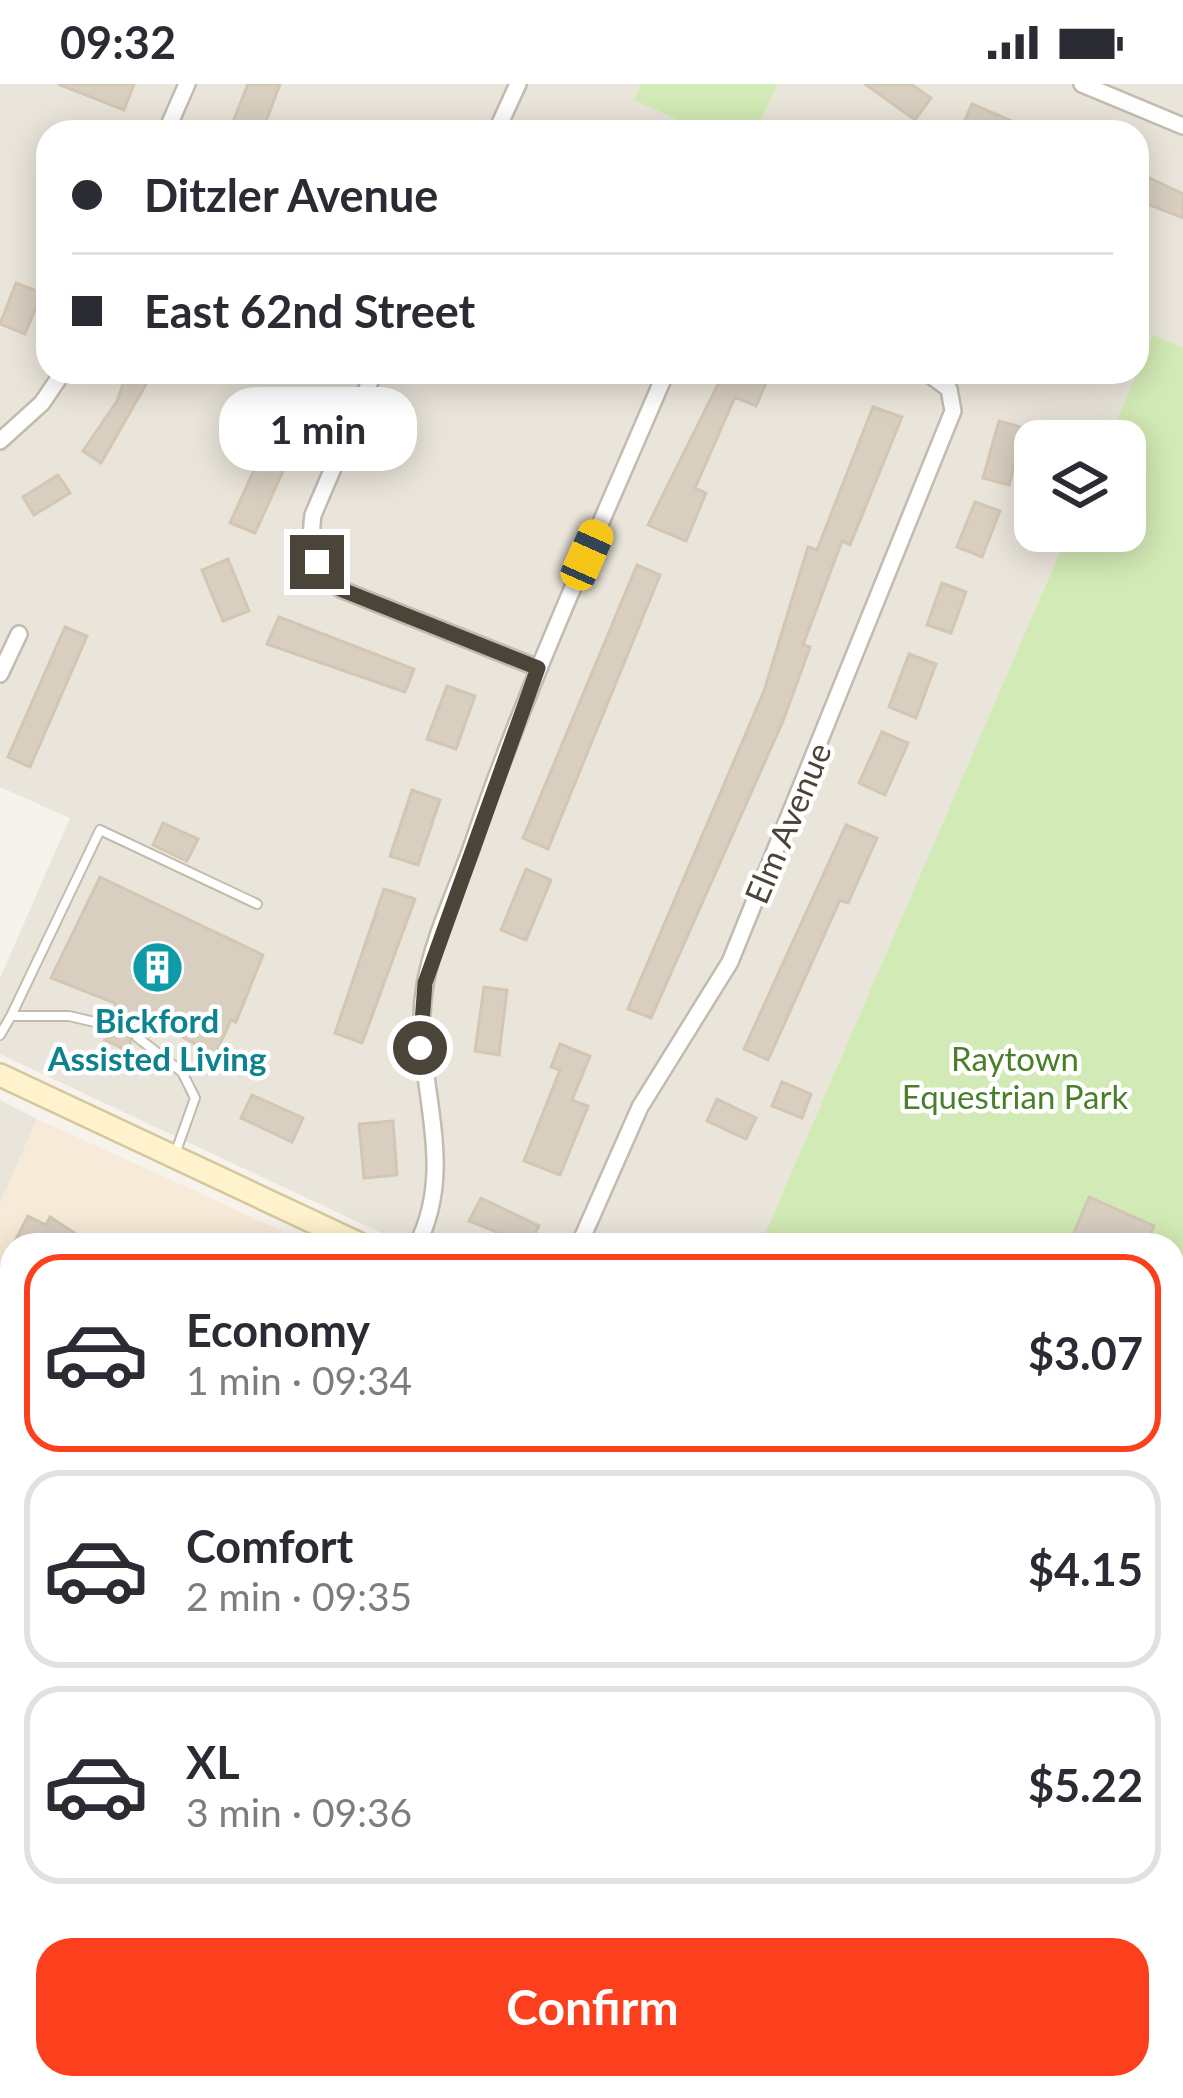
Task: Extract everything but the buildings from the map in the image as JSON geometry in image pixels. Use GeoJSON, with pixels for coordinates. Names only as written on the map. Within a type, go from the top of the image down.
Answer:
{"type":"FeatureCollection","features":[{"type":"Feature","properties":{"kind":"main road"},"geometry":{"type":"LineString","coordinates":[[0,1075],[336,1233]]}},
{"type":"Feature","properties":{"kind":"street"},"geometry":{"type":"LineString","coordinates":[[171,120],[187,84]]}},
{"type":"Feature","properties":{"kind":"street"},"geometry":{"type":"LineString","coordinates":[[502,120],[518,84]]}},
{"type":"Feature","properties":{"kind":"street"},"geometry":{"type":"LineString","coordinates":[[1082,84],[1183,125]]}},
{"type":"Feature","properties":{"kind":"street"},"geometry":{"type":"LineString","coordinates":[[0,441],[42,404],[55,384]]}},
{"type":"Feature","properties":{"kind":"street"},"geometry":{"type":"LineString","coordinates":[[369,384],[313,515],[310,538],[317,562],[340,589],[538,668]]}},
{"type":"Feature","properties":{"kind":"street"},"geometry":{"type":"LineString","coordinates":[[421,1233],[438,1175],[437,1136],[420,1048],[425,983],[538,668],[661,384]]}},
{"type":"Feature","properties":{"kind":"street","name":"Elm Avenue"},"geometry":{"type":"LineString","coordinates":[[584,1233],[640,1107],[730,962],[953,411],[944,384]]}},
{"type":"Feature","properties":{"kind":"street"},"geometry":{"type":"LineString","coordinates":[[0,674],[19,634]]}},
{"type":"Feature","properties":{"kind":"lane"},"geometry":{"type":"LineString","coordinates":[[0,1035],[100,830],[257,904]]}},
{"type":"Feature","properties":{"kind":"lane"},"geometry":{"type":"LineString","coordinates":[[11,1016],[69,1016],[112,1026]]}},
{"type":"Feature","properties":{"kind":"lane"},"geometry":{"type":"LineString","coordinates":[[137,1037],[182,1072],[195,1098],[174,1157]]}},
{"type":"Feature","properties":{"kind":"shaded area"},"geometry":{"type":"Polygon","coordinates":[[[0,84],[641,84],[635,100],[679,120],[36,120],[36,384],[1132,384],[1117,420],[1014,420],[1014,552],[1060,552],[765,1233],[381,1233],[0,1054],[0,978],[70,818],[0,787],[0,84]]]}},
{"type":"Feature","properties":{"kind":"shaded area"},"geometry":{"type":"Polygon","coordinates":[[[777,84],[1183,84],[1183,348],[1153,336],[1149,345],[1149,120],[761,120],[777,84]]]}},
{"type":"Feature","properties":{"kind":"shaded area"},"geometry":{"type":"Polygon","coordinates":[[[0,1100],[37,1119],[0,1204],[0,1100]]]}},
{"type":"Feature","properties":{"kind":"shaded area"},"geometry":{"type":"Polygon","coordinates":[[[37,1119],[285,1233],[0,1233],[0,1204],[37,1119]]]}},
{"type":"Feature","properties":{"kind":"green space"},"geometry":{"type":"Polygon","coordinates":[[[641,84],[777,84],[761,120],[678,120],[634,100],[641,84]]]}},
{"type":"Feature","properties":{"kind":"green space","name":"Raytown Equestrian Park"},"geometry":{"type":"Polygon","coordinates":[[[1153,335],[1183,348],[1183,1233],[765,1233],[1060,552],[1146,552],[1146,420],[1117,420],[1132,384],[1149,384],[1153,335]]]}},
{"type":"Feature","properties":{"kind":"place","name":"Bickford Assisted Living"},"geometry":{"type":"Point","coordinates":[157,967]}},
{"type":"Feature","properties":{"kind":"route"},"geometry":{"type":"LineString","coordinates":[[317,562],[340,589],[538,668],[504,752],[425,983],[420,1048]]}}]}
